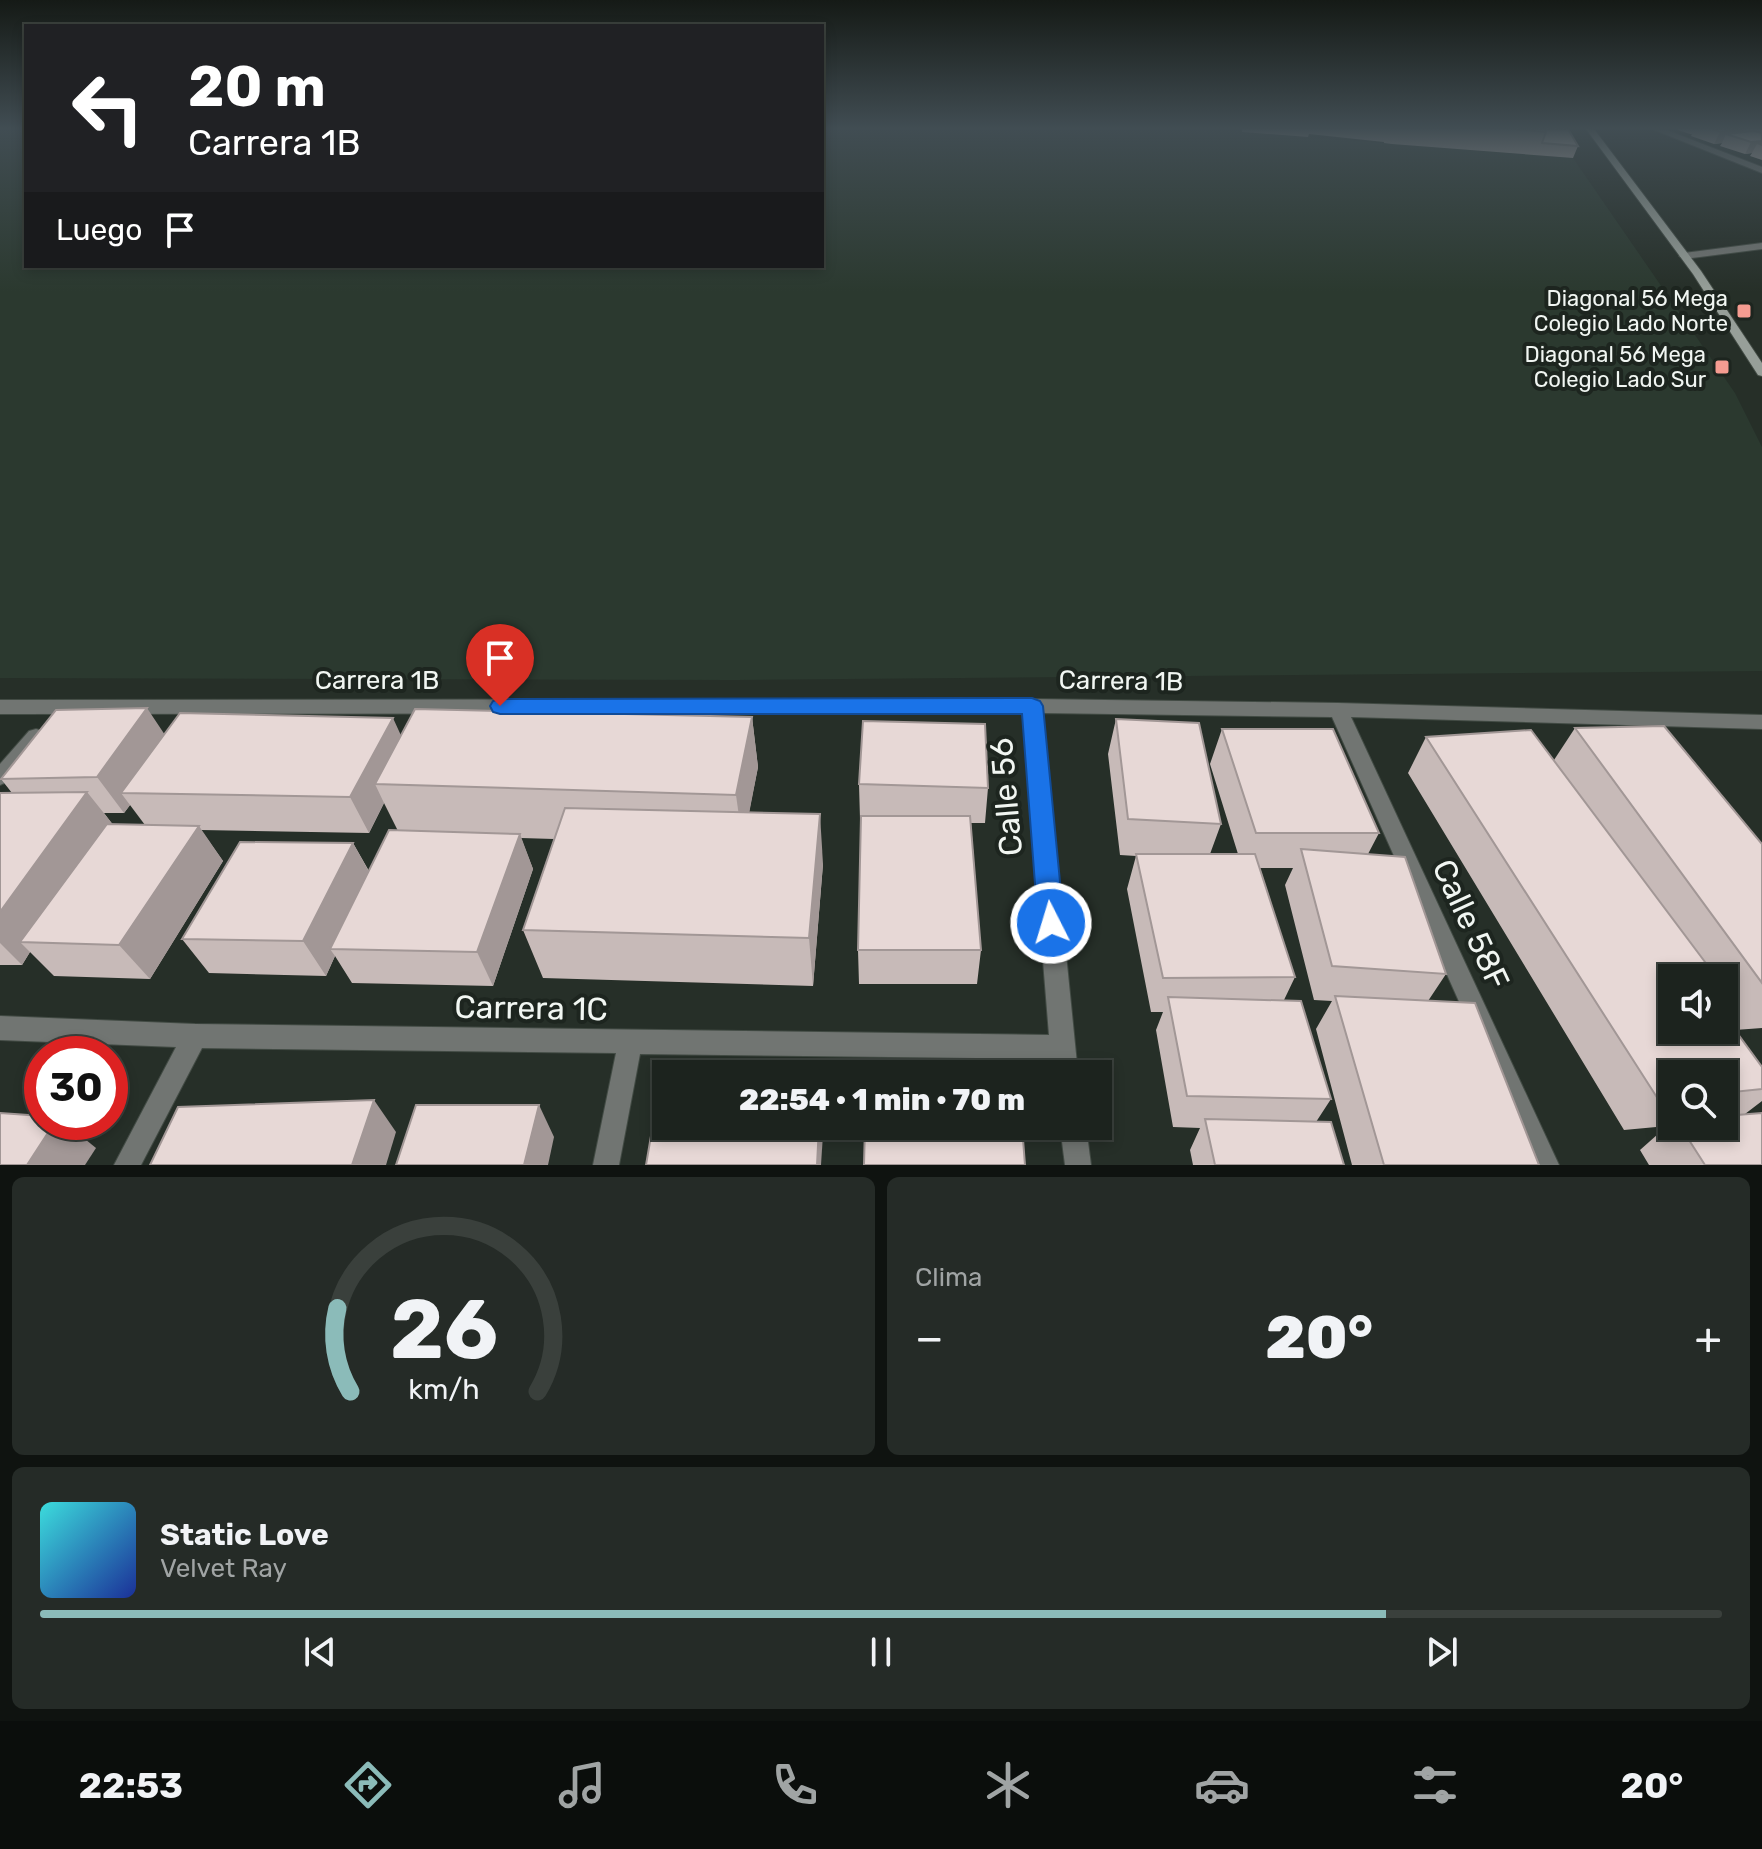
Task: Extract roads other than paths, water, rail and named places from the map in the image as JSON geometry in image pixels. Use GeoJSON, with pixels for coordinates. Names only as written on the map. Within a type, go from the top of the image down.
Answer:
{"type":"FeatureCollection","features":[{"type":"Feature","properties":{"kind":"main road"},"geometry":{"type":"LineString","coordinates":[[1630,183],[1684,256],[1762,372]]}},
{"type":"Feature","properties":{"kind":"street"},"geometry":{"type":"LineString","coordinates":[[1684,256],[1762,246]]}},
{"type":"Feature","properties":{"kind":"street","name":"Carrera 1B"},"geometry":{"type":"LineString","coordinates":[[0,707],[1032,706],[1338,710],[1762,722]]}},
{"type":"Feature","properties":{"kind":"street","name":"Calle 56"},"geometry":{"type":"LineString","coordinates":[[1032,706],[1063,1060]]}},
{"type":"Feature","properties":{"kind":"street"},"geometry":{"type":"LineString","coordinates":[[0,777],[62,707]]}},
{"type":"Feature","properties":{"kind":"street","name":"Calle 58F"},"geometry":{"type":"LineString","coordinates":[[1338,710],[1546,1165]]}},
{"type":"Feature","properties":{"kind":"street","name":"Carrera 1C"},"geometry":{"type":"LineString","coordinates":[[0,1028],[195,1036],[1062,1047]]}},
{"type":"Feature","properties":{"kind":"street"},"geometry":{"type":"LineString","coordinates":[[127,1165],[195,1036]]}},
{"type":"Feature","properties":{"kind":"street"},"geometry":{"type":"LineString","coordinates":[[606,1165],[630,1043]]}},
{"type":"Feature","properties":{"kind":"street"},"geometry":{"type":"LineString","coordinates":[[1075,1140],[1078,1165]]}},
{"type":"Feature","properties":{"kind":"place","name":"Diagonal 56 Mega Colegio Lado Norte"},"geometry":{"type":"Point","coordinates":[1744,311]}},
{"type":"Feature","properties":{"kind":"place","name":"Diagonal 56 Mega Colegio Lado Sur"},"geometry":{"type":"Point","coordinates":[1722,367]}}]}
